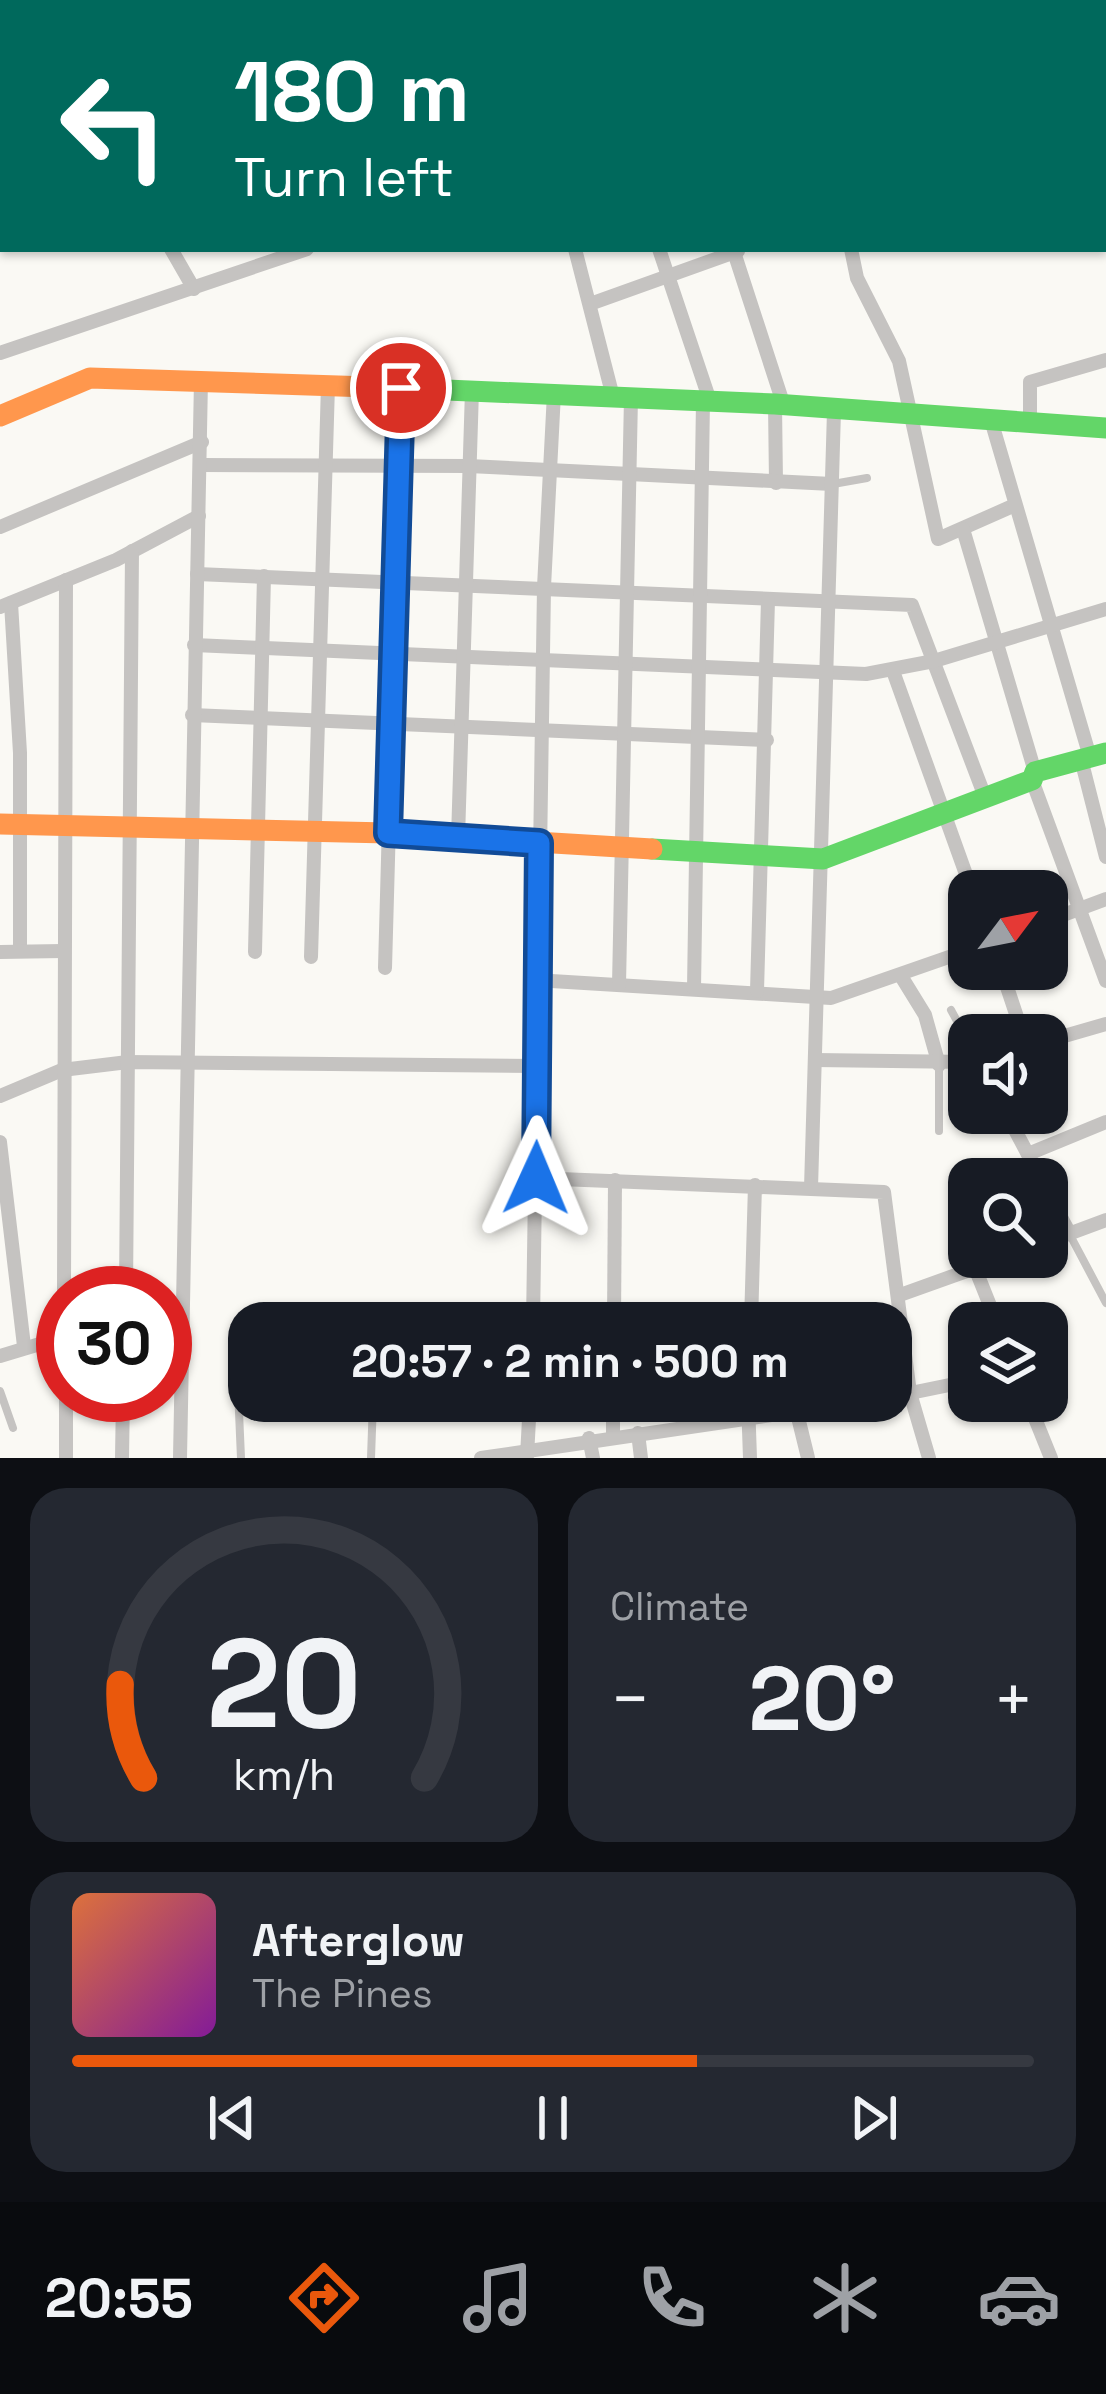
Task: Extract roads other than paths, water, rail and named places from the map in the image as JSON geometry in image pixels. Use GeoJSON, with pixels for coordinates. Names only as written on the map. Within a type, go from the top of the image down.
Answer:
{"type":"FeatureCollection","features":[{"type":"Feature","properties":{"kind":"street"},"geometry":{"type":"LineString","coordinates":[[173,252],[194,289]]}},
{"type":"Feature","properties":{"kind":"street"},"geometry":{"type":"LineString","coordinates":[[0,353],[299,252]]}},
{"type":"Feature","properties":{"kind":"street"},"geometry":{"type":"LineString","coordinates":[[576,252],[622,397],[629,476],[619,985]]}},
{"type":"Feature","properties":{"kind":"street"},"geometry":{"type":"LineString","coordinates":[[660,252],[706,401],[693,850],[694,989]]}},
{"type":"Feature","properties":{"kind":"street"},"geometry":{"type":"LineString","coordinates":[[590,304],[732,252]]}},
{"type":"Feature","properties":{"kind":"street"},"geometry":{"type":"LineString","coordinates":[[738,252],[780,405],[776,483]]}},
{"type":"Feature","properties":{"kind":"street"},"geometry":{"type":"LineString","coordinates":[[851,252],[857,278],[899,361],[938,539],[1016,506]]}},
{"type":"Feature","properties":{"kind":"street"},"geometry":{"type":"LineString","coordinates":[[1030,423],[1030,382],[1106,360]]}},
{"type":"Feature","properties":{"kind":"street"},"geometry":{"type":"LineString","coordinates":[[0,416],[90,378],[706,401],[1106,428]]}},
{"type":"Feature","properties":{"kind":"street"},"geometry":{"type":"LineString","coordinates":[[180,1458],[201,380]]}},
{"type":"Feature","properties":{"kind":"street"},"geometry":{"type":"LineString","coordinates":[[311,957],[328,385]]}},
{"type":"Feature","properties":{"kind":"street"},"geometry":{"type":"LineString","coordinates":[[385,968],[388,722],[401,388]]}},
{"type":"Feature","properties":{"kind":"street"},"geometry":{"type":"LineString","coordinates":[[458,838],[472,390]]}},
{"type":"Feature","properties":{"kind":"street"},"geometry":{"type":"LineString","coordinates":[[533,1302],[535,980],[544,587],[554,394]]}},
{"type":"Feature","properties":{"kind":"street"},"geometry":{"type":"LineString","coordinates":[[812,1188],[833,411]]}},
{"type":"Feature","properties":{"kind":"street"},"geometry":{"type":"LineString","coordinates":[[992,420],[1049,625],[1092,756],[1106,857]]}},
{"type":"Feature","properties":{"kind":"street"},"geometry":{"type":"LineString","coordinates":[[0,527],[202,442]]}},
{"type":"Feature","properties":{"kind":"street"},"geometry":{"type":"LineString","coordinates":[[201,465],[469,466],[832,484]]}},
{"type":"Feature","properties":{"kind":"street"},"geometry":{"type":"LineString","coordinates":[[20,951],[9,824],[6,605],[199,516]]}},
{"type":"Feature","properties":{"kind":"street"},"geometry":{"type":"LineString","coordinates":[[963,529],[1034,776],[1106,981]]}},
{"type":"Feature","properties":{"kind":"street"},"geometry":{"type":"LineString","coordinates":[[126,1266],[131,551]]}},
{"type":"Feature","properties":{"kind":"street"},"geometry":{"type":"LineString","coordinates":[[197,574],[912,605],[985,797]]}},
{"type":"Feature","properties":{"kind":"street"},"geometry":{"type":"LineString","coordinates":[[255,952],[264,576]]}},
{"type":"Feature","properties":{"kind":"street"},"geometry":{"type":"LineString","coordinates":[[64,1266],[66,580]]}},
{"type":"Feature","properties":{"kind":"street"},"geometry":{"type":"LineString","coordinates":[[757,991],[768,600]]}},
{"type":"Feature","properties":{"kind":"street"},"geometry":{"type":"LineString","coordinates":[[194,645],[463,652],[825,674],[893,671],[1106,609]]}},
{"type":"Feature","properties":{"kind":"street"},"geometry":{"type":"LineString","coordinates":[[893,671],[964,870]]}},
{"type":"Feature","properties":{"kind":"street"},"geometry":{"type":"LineString","coordinates":[[192,716],[767,740]]}},
{"type":"Feature","properties":{"kind":"street"},"geometry":{"type":"LineString","coordinates":[[9,824],[388,833],[823,860],[1092,756]]}},
{"type":"Feature","properties":{"kind":"street"},"geometry":{"type":"LineString","coordinates":[[1068,913],[1106,899]]}},
{"type":"Feature","properties":{"kind":"street"},"geometry":{"type":"LineString","coordinates":[[0,952],[63,951]]}},
{"type":"Feature","properties":{"kind":"street"},"geometry":{"type":"LineString","coordinates":[[535,980],[817,997],[868,989],[948,958]]}},
{"type":"Feature","properties":{"kind":"street"},"geometry":{"type":"LineString","coordinates":[[901,976],[925,1015],[938,1066]]}},
{"type":"Feature","properties":{"kind":"street"},"geometry":{"type":"LineString","coordinates":[[1068,1035],[1106,1024]]}},
{"type":"Feature","properties":{"kind":"street"},"geometry":{"type":"LineString","coordinates":[[814,1060],[948,1065]]}},
{"type":"Feature","properties":{"kind":"street"},"geometry":{"type":"LineString","coordinates":[[0,1096],[62,1070],[128,1062],[538,1066]]}},
{"type":"Feature","properties":{"kind":"street"},"geometry":{"type":"LineString","coordinates":[[1028,1154],[1106,1122]]}},
{"type":"Feature","properties":{"kind":"street"},"geometry":{"type":"LineString","coordinates":[[1017,1134],[1030,1158]]}},
{"type":"Feature","properties":{"kind":"street"},"geometry":{"type":"LineString","coordinates":[[0,1142],[24,1346]]}},
{"type":"Feature","properties":{"kind":"street"},"geometry":{"type":"LineString","coordinates":[[536,1178],[884,1192],[900,1302]]}},
{"type":"Feature","properties":{"kind":"street"},"geometry":{"type":"LineString","coordinates":[[614,1302],[616,1180]]}},
{"type":"Feature","properties":{"kind":"street"},"geometry":{"type":"LineString","coordinates":[[752,1302],[755,1185]]}},
{"type":"Feature","properties":{"kind":"street"},"geometry":{"type":"LineString","coordinates":[[1068,1230],[1070,1234],[1106,1220]]}},
{"type":"Feature","properties":{"kind":"street"},"geometry":{"type":"LineString","coordinates":[[899,1295],[948,1278]]}},
{"type":"Feature","properties":{"kind":"street"},"geometry":{"type":"LineString","coordinates":[[0,1284],[19,1280]]}},
{"type":"Feature","properties":{"kind":"street"},"geometry":{"type":"LineString","coordinates":[[0,1356],[36,1343]]}},
{"type":"Feature","properties":{"kind":"street"},"geometry":{"type":"LineString","coordinates":[[912,1394],[948,1386]]}},
{"type":"Feature","properties":{"kind":"street"},"geometry":{"type":"LineString","coordinates":[[912,1401],[929,1458]]}},
{"type":"Feature","properties":{"kind":"street"},"geometry":{"type":"LineString","coordinates":[[66,1422],[66,1458]]}},
{"type":"Feature","properties":{"kind":"street"},"geometry":{"type":"LineString","coordinates":[[122,1458],[123,1422]]}},
{"type":"Feature","properties":{"kind":"street"},"geometry":{"type":"LineString","coordinates":[[527,1454],[529,1422]]}},
{"type":"Feature","properties":{"kind":"street"},"geometry":{"type":"LineString","coordinates":[[613,1422],[613,1436]]}},
{"type":"Feature","properties":{"kind":"street"},"geometry":{"type":"LineString","coordinates":[[481,1458],[527,1454],[589,1438],[688,1422]]}},
{"type":"Feature","properties":{"kind":"street"},"geometry":{"type":"LineString","coordinates":[[749,1422],[750,1458]]}},
{"type":"Feature","properties":{"kind":"street"},"geometry":{"type":"LineString","coordinates":[[799,1422],[808,1458]]}},
{"type":"Feature","properties":{"kind":"street"},"geometry":{"type":"LineString","coordinates":[[1036,1422],[1051,1458]]}},
{"type":"Feature","properties":{"kind":"street"},"geometry":{"type":"LineString","coordinates":[[638,1433],[640,1458]]}},
{"type":"Feature","properties":{"kind":"street"},"geometry":{"type":"LineString","coordinates":[[589,1438],[592,1458]]}},
{"type":"Feature","properties":{"kind":"lane"},"geometry":{"type":"LineString","coordinates":[[832,484],[867,478]]}},
{"type":"Feature","properties":{"kind":"lane"},"geometry":{"type":"LineString","coordinates":[[951,1010],[953,1014]]}},
{"type":"Feature","properties":{"kind":"lane"},"geometry":{"type":"LineString","coordinates":[[938,1066],[939,1131]]}},
{"type":"Feature","properties":{"kind":"lane"},"geometry":{"type":"LineString","coordinates":[[1070,1234],[1106,1303]]}},
{"type":"Feature","properties":{"kind":"lane"},"geometry":{"type":"LineString","coordinates":[[0,1391],[14,1428]]}},
{"type":"Feature","properties":{"kind":"lane"},"geometry":{"type":"LineString","coordinates":[[239,1422],[241,1458]]}},
{"type":"Feature","properties":{"kind":"lane"},"geometry":{"type":"LineString","coordinates":[[371,1458],[372,1422]]}}]}
